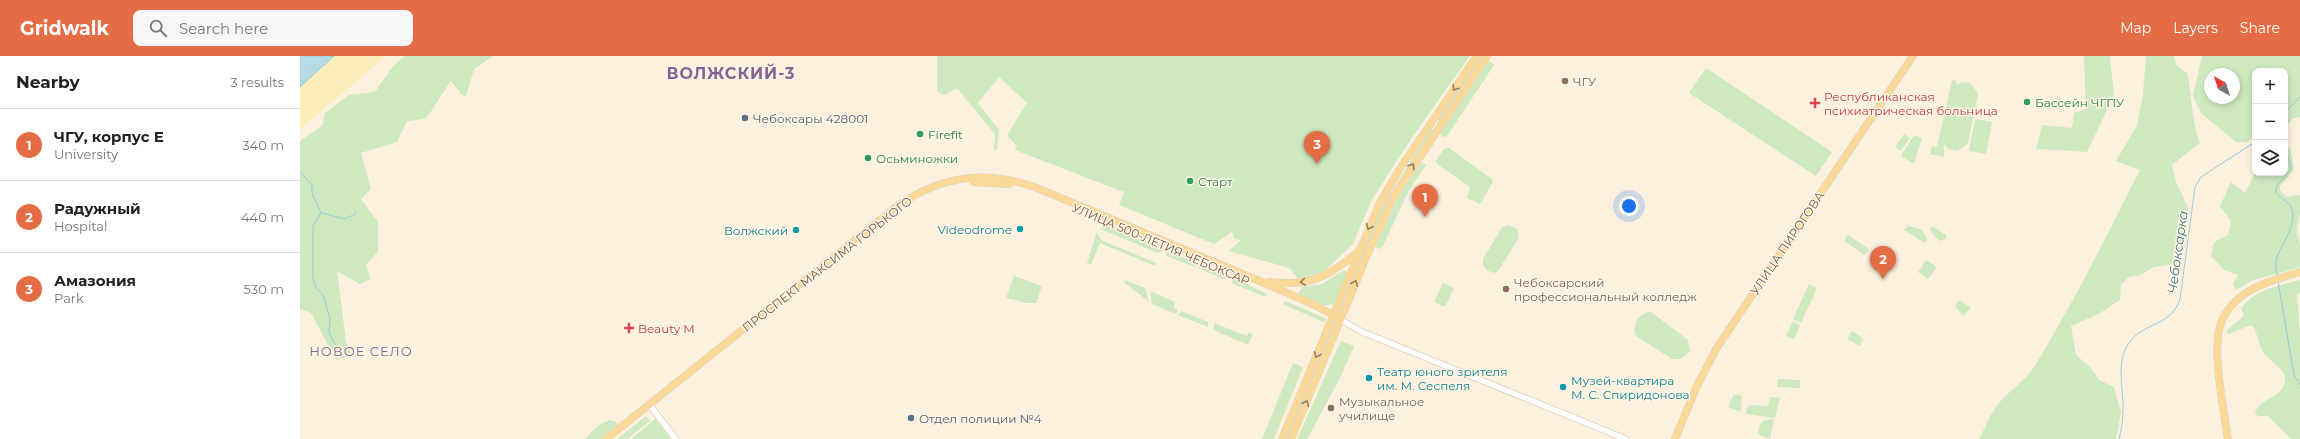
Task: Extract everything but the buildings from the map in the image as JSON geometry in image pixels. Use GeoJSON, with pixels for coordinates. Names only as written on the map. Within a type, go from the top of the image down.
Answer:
{"type":"FeatureCollection","features":[{"type":"Feature","properties":{"kind":"main road"},"geometry":{"type":"LineString","coordinates":[[1282,439],[1360,249],[1387,190],[1477,56]]}},
{"type":"Feature","properties":{"kind":"main road"},"geometry":{"type":"LineString","coordinates":[[1291,439],[1394,196],[1439,126],[1487,56]]}},
{"type":"Feature","properties":{"kind":"main road","name":"УЛИЦА ПИРОГОВА"},"geometry":{"type":"LineString","coordinates":[[1843,157],[1909,56]]}},
{"type":"Feature","properties":{"kind":"main road","name":"УЛИЦА ПИРОГОВА"},"geometry":{"type":"LineString","coordinates":[[1670,439],[1714,348],[1824,184],[1913,56]]}},
{"type":"Feature","properties":{"kind":"main road"},"geometry":{"type":"LineString","coordinates":[[1432,122],[1439,126]]}},
{"type":"Feature","properties":{"kind":"main road","name":"ПРОСПЕКТ МАКСИМА ГОРЬКОГО"},"geometry":{"type":"LineString","coordinates":[[611,439],[901,205],[923,191],[950,181],[987,179],[998,180],[1037,190],[1100,216]]}},
{"type":"Feature","properties":{"kind":"main road","name":"УЛИЦА 500-ЛЕТИЯ ЧЕБОКСАР"},"geometry":{"type":"LineString","coordinates":[[1100,216],[1262,282],[1333,317]]}},
{"type":"Feature","properties":{"kind":"main road","name":"УЛИЦА 500-ЛЕТИЯ ЧЕБОКСАР"},"geometry":{"type":"LineString","coordinates":[[1167,244],[1333,317]]}},
{"type":"Feature","properties":{"kind":"main road"},"geometry":{"type":"LineString","coordinates":[[1262,282],[1300,283],[1320,278],[1339,267],[1360,249]]}},
{"type":"Feature","properties":{"kind":"main road"},"geometry":{"type":"LineString","coordinates":[[2228,439],[2220,380],[2218,331],[2224,316],[2234,303],[2250,290],[2296,273]]}},
{"type":"Feature","properties":{"kind":"main road"},"geometry":{"type":"LineString","coordinates":[[1333,317],[1340,321]]}},
{"type":"Feature","properties":{"kind":"main road","name":"УЛИЦА ПИРОГОВА"},"geometry":{"type":"LineString","coordinates":[[1675,439],[1704,366]]}},
{"type":"Feature","properties":{"kind":"main road","name":"ПРОСПЕКТ МАКСИМА ГОРЬКОГО"},"geometry":{"type":"LineString","coordinates":[[606,439],[650,406]]}},
{"type":"Feature","properties":{"kind":"street"},"geometry":{"type":"LineString","coordinates":[[1340,321],[1380,341],[1609,434],[1626,439]]}},
{"type":"Feature","properties":{"kind":"street"},"geometry":{"type":"LineString","coordinates":[[650,406],[676,439]]}},
{"type":"Feature","properties":{"kind":"street"},"geometry":{"type":"LineString","coordinates":[[1609,434],[1617,439]]}},
{"type":"Feature","properties":{"kind":"green space"},"geometry":{"type":"Polygon","coordinates":[[[405,56],[493,56],[474,69],[466,96],[462,95],[451,81],[426,118],[407,121],[397,142],[361,153],[371,189],[361,199],[378,222],[378,251],[366,265],[371,279],[360,284],[337,271],[346,342],[352,355],[336,360],[311,313],[300,309],[300,141],[322,126],[325,113],[349,95],[375,92],[393,66],[405,56]]]}},
{"type":"Feature","properties":{"kind":"green space"},"geometry":{"type":"Polygon","coordinates":[[[937,56],[1470,56],[1409,142],[1371,201],[1353,244],[1323,272],[1299,279],[1289,268],[1229,251],[1241,240],[1234,239],[1232,232],[1214,244],[1119,205],[1124,192],[1015,150],[1017,146],[1007,135],[1027,103],[999,77],[978,103],[999,130],[997,149],[994,151],[995,134],[957,88],[943,95],[937,91],[937,56]]]}},
{"type":"Feature","properties":{"kind":"green space"},"geometry":{"type":"Polygon","coordinates":[[[1480,56],[1483,56],[1439,121],[1437,120],[1480,56]]]}},
{"type":"Feature","properties":{"kind":"green space"},"geometry":{"type":"Polygon","coordinates":[[[2084,56],[2110,56],[2114,95],[2087,152],[2036,149],[2042,125],[2072,128],[2074,113],[2086,109],[2084,56]]]}},
{"type":"Feature","properties":{"kind":"green space"},"geometry":{"type":"Polygon","coordinates":[[[2146,56],[2174,56],[2177,66],[2187,73],[2195,126],[2200,143],[2172,165],[2176,182],[2188,208],[2186,217],[2185,244],[2176,264],[2154,267],[2141,275],[2129,277],[2121,285],[2120,300],[2100,313],[2071,326],[2076,355],[2091,368],[2099,380],[2114,387],[2121,412],[2116,439],[1979,439],[1996,407],[2030,373],[2034,367],[2089,270],[2140,170],[2116,161],[2137,125],[2143,94],[2146,56]]]}},
{"type":"Feature","properties":{"kind":"green space"},"geometry":{"type":"Polygon","coordinates":[[[2202,56],[2300,56],[2300,117],[2292,119],[2288,124],[2288,68],[2252,68],[2252,138],[2247,142],[2236,142],[2202,114],[2193,96],[2202,56]]]}},
{"type":"Feature","properties":{"kind":"green space"},"geometry":{"type":"Polygon","coordinates":[[[1489,61],[1494,65],[1447,136],[1442,137],[1440,133],[1489,61]]]}},
{"type":"Feature","properties":{"kind":"green space"},"geometry":{"type":"Polygon","coordinates":[[[1706,68],[1832,152],[1816,176],[1689,93],[1706,68]]]}},
{"type":"Feature","properties":{"kind":"green space"},"geometry":{"type":"Polygon","coordinates":[[[1952,80],[1957,81],[1956,85],[1962,82],[1970,83],[1978,93],[1968,143],[1958,151],[1949,149],[1944,144],[1944,157],[1930,154],[1932,146],[1937,147],[1952,80]]]}},
{"type":"Feature","properties":{"kind":"green space"},"geometry":{"type":"Polygon","coordinates":[[[1975,119],[1992,122],[1986,154],[1969,151],[1975,119]]]}},
{"type":"Feature","properties":{"kind":"green space"},"geometry":{"type":"Polygon","coordinates":[[[1431,129],[1433,130],[1390,197],[1341,306],[1381,209],[1431,129]]]}},
{"type":"Feature","properties":{"kind":"green space"},"geometry":{"type":"Polygon","coordinates":[[[1904,134],[1910,138],[1901,151],[1895,147],[1904,134]]]}},
{"type":"Feature","properties":{"kind":"green space"},"geometry":{"type":"Polygon","coordinates":[[[1914,135],[1922,138],[1914,164],[1901,156],[1914,135]]]}},
{"type":"Feature","properties":{"kind":"green space"},"geometry":{"type":"Polygon","coordinates":[[[2288,147],[2291,150],[2294,170],[2280,186],[2280,191],[2287,197],[2300,195],[2300,213],[2297,229],[2300,245],[2300,267],[2251,281],[2236,290],[2233,284],[2238,275],[2224,270],[2211,256],[2214,242],[2228,235],[2231,221],[2220,206],[2231,182],[2245,193],[2254,176],[2288,176],[2288,147]]]}},
{"type":"Feature","properties":{"kind":"green space"},"geometry":{"type":"Polygon","coordinates":[[[1449,148],[1492,179],[1493,182],[1480,204],[1467,198],[1470,187],[1437,164],[1436,161],[1444,149],[1449,148]]]}},
{"type":"Feature","properties":{"kind":"green space"},"geometry":{"type":"Polygon","coordinates":[[[1422,162],[1426,165],[1409,190],[1383,246],[1380,249],[1375,247],[1400,194],[1422,162]]]}},
{"type":"Feature","properties":{"kind":"green space"},"geometry":{"type":"Polygon","coordinates":[[[1509,225],[1517,229],[1519,238],[1498,271],[1494,273],[1486,270],[1483,264],[1483,259],[1502,227],[1509,225]]]}},
{"type":"Feature","properties":{"kind":"green space"},"geometry":{"type":"Polygon","coordinates":[[[1106,226],[1162,248],[1162,251],[1158,253],[1100,229],[1106,226]]]}},
{"type":"Feature","properties":{"kind":"green space"},"geometry":{"type":"Polygon","coordinates":[[[1908,226],[1922,230],[1927,239],[1925,243],[1904,230],[1908,226]]]}},
{"type":"Feature","properties":{"kind":"green space"},"geometry":{"type":"Polygon","coordinates":[[[1932,226],[1947,236],[1945,239],[1939,241],[1930,230],[1932,226]]]}},
{"type":"Feature","properties":{"kind":"green space"},"geometry":{"type":"Polygon","coordinates":[[[1097,232],[1101,240],[1156,263],[1155,266],[1100,243],[1091,265],[1087,263],[1097,232]]]}},
{"type":"Feature","properties":{"kind":"green space"},"geometry":{"type":"Polygon","coordinates":[[[1848,235],[1869,249],[1865,255],[1844,241],[1848,235]]]}},
{"type":"Feature","properties":{"kind":"green space"},"geometry":{"type":"Polygon","coordinates":[[[1167,251],[1197,263],[1195,267],[1166,256],[1167,251]]]}},
{"type":"Feature","properties":{"kind":"green space"},"geometry":{"type":"Polygon","coordinates":[[[1926,260],[1937,267],[1928,279],[1918,272],[1926,260]]]}},
{"type":"Feature","properties":{"kind":"green space"},"geometry":{"type":"Polygon","coordinates":[[[1200,264],[1228,275],[1228,277],[1223,279],[1198,268],[1200,264]]]}},
{"type":"Feature","properties":{"kind":"green space"},"geometry":{"type":"Polygon","coordinates":[[[1344,270],[1348,273],[1335,303],[1331,305],[1321,305],[1298,294],[1302,287],[1322,284],[1344,270]]]}},
{"type":"Feature","properties":{"kind":"green space"},"geometry":{"type":"Polygon","coordinates":[[[1014,276],[1042,286],[1036,303],[1027,303],[1006,298],[1014,276]]]}},
{"type":"Feature","properties":{"kind":"green space"},"geometry":{"type":"Polygon","coordinates":[[[1234,278],[1267,294],[1266,297],[1231,283],[1234,278]]]}},
{"type":"Feature","properties":{"kind":"green space"},"geometry":{"type":"Polygon","coordinates":[[[1125,280],[1145,288],[1149,302],[1125,283],[1125,280]]]}},
{"type":"Feature","properties":{"kind":"green space"},"geometry":{"type":"Polygon","coordinates":[[[2300,280],[2300,293],[2297,295],[2300,334],[2300,439],[2291,439],[2268,416],[2257,416],[2255,412],[2260,405],[2275,396],[2281,390],[2284,384],[2284,374],[2262,350],[2254,327],[2251,325],[2229,334],[2227,333],[2227,330],[2243,317],[2244,314],[2241,309],[2252,297],[2267,289],[2300,280]]]}},
{"type":"Feature","properties":{"kind":"green space"},"geometry":{"type":"Polygon","coordinates":[[[1443,283],[1454,288],[1445,307],[1434,302],[1443,283]]]}},
{"type":"Feature","properties":{"kind":"green space"},"geometry":{"type":"Polygon","coordinates":[[[1809,284],[1817,288],[1801,323],[1793,319],[1809,284]]]}},
{"type":"Feature","properties":{"kind":"green space"},"geometry":{"type":"Polygon","coordinates":[[[1150,291],[1175,302],[1174,308],[1178,310],[1176,314],[1152,304],[1150,291]]]}},
{"type":"Feature","properties":{"kind":"green space"},"geometry":{"type":"Polygon","coordinates":[[[1959,300],[1971,308],[1963,316],[1955,306],[1959,300]]]}},
{"type":"Feature","properties":{"kind":"green space"},"geometry":{"type":"Polygon","coordinates":[[[1285,301],[1325,318],[1326,320],[1323,322],[1283,304],[1285,301]]]}},
{"type":"Feature","properties":{"kind":"green space"},"geometry":{"type":"Polygon","coordinates":[[[1181,311],[1208,322],[1208,327],[1178,315],[1181,311]]]}},
{"type":"Feature","properties":{"kind":"green space"},"geometry":{"type":"Polygon","coordinates":[[[1651,312],[1688,340],[1690,351],[1678,359],[1672,359],[1636,336],[1635,323],[1643,314],[1651,312]]]}},
{"type":"Feature","properties":{"kind":"green space"},"geometry":{"type":"Polygon","coordinates":[[[1793,321],[1800,325],[1794,339],[1786,336],[1793,321]]]}},
{"type":"Feature","properties":{"kind":"green space"},"geometry":{"type":"Polygon","coordinates":[[[1214,323],[1247,336],[1249,332],[1253,334],[1248,345],[1214,330],[1214,323]]]}},
{"type":"Feature","properties":{"kind":"green space"},"geometry":{"type":"Polygon","coordinates":[[[1333,326],[1288,439],[1286,439],[1333,326]]]}},
{"type":"Feature","properties":{"kind":"green space"},"geometry":{"type":"Polygon","coordinates":[[[1852,331],[1863,338],[1860,346],[1847,339],[1852,331]]]}},
{"type":"Feature","properties":{"kind":"green space"},"geometry":{"type":"Polygon","coordinates":[[[1341,341],[1354,346],[1339,380],[1307,439],[1297,439],[1341,341]]]}},
{"type":"Feature","properties":{"kind":"green space"},"geometry":{"type":"Polygon","coordinates":[[[1293,363],[1303,367],[1274,439],[1262,439],[1293,363]]]}},
{"type":"Feature","properties":{"kind":"green space"},"geometry":{"type":"Polygon","coordinates":[[[1778,379],[1800,380],[1800,388],[1777,387],[1778,379]]]}},
{"type":"Feature","properties":{"kind":"green space"},"geometry":{"type":"Polygon","coordinates":[[[1734,394],[1742,396],[1741,412],[1728,407],[1734,394]]]}},
{"type":"Feature","properties":{"kind":"green space"},"geometry":{"type":"Polygon","coordinates":[[[1770,397],[1780,398],[1775,418],[1746,414],[1748,405],[1768,406],[1770,397]]]}},
{"type":"Feature","properties":{"kind":"green space"},"geometry":{"type":"Polygon","coordinates":[[[646,416],[650,421],[627,439],[617,439],[646,416]]]}},
{"type":"Feature","properties":{"kind":"green space"},"geometry":{"type":"Polygon","coordinates":[[[655,419],[671,439],[631,439],[655,419]]]}},
{"type":"Feature","properties":{"kind":"green space"},"geometry":{"type":"Polygon","coordinates":[[[1774,419],[1770,439],[1758,434],[1760,424],[1764,421],[1774,419]]]}},
{"type":"Feature","properties":{"kind":"green space"},"geometry":{"type":"Polygon","coordinates":[[[610,420],[616,422],[618,425],[601,439],[585,439],[600,424],[610,420]]]}},
{"type":"Feature","properties":{"kind":"sand"},"geometry":{"type":"Polygon","coordinates":[[[334,56],[382,56],[384,58],[300,129],[300,87],[334,56]]]}},
{"type":"Feature","properties":{"kind":"water"},"geometry":{"type":"Polygon","coordinates":[[[300,56],[334,56],[300,87],[300,56]]]}},
{"type":"Feature","properties":{"kind":"waterway","name":"Чебоксарка"},"geometry":{"type":"LineString","coordinates":[[2288,110],[2300,97]]}},
{"type":"Feature","properties":{"kind":"waterway","name":"Чебоксарка"},"geometry":{"type":"LineString","coordinates":[[2119,439],[2123,415],[2121,376],[2122,359],[2129,343],[2135,336],[2164,320],[2176,308],[2180,299],[2195,187],[2201,177],[2252,144]]}},
{"type":"Feature","properties":{"kind":"waterway"},"geometry":{"type":"LineString","coordinates":[[2288,156],[2291,169],[2288,173]]}},
{"type":"Feature","properties":{"kind":"waterway"},"geometry":{"type":"LineString","coordinates":[[300,172],[312,185],[312,193],[321,213],[313,226],[313,278],[316,288],[323,295],[330,318],[329,333],[341,356]]}},
{"type":"Feature","properties":{"kind":"waterway"},"geometry":{"type":"LineString","coordinates":[[2277,276],[2277,257],[2292,225],[2293,218],[2293,211],[2290,205],[2276,193],[2276,187],[2285,176]]}},
{"type":"Feature","properties":{"kind":"waterway"},"geometry":{"type":"LineString","coordinates":[[322,213],[345,219],[355,214],[356,211]]}},
{"type":"Feature","properties":{"kind":"waterway"},"geometry":{"type":"LineString","coordinates":[[2278,281],[2294,375],[2300,385]]}},
{"type":"Feature","properties":{"kind":"place","name":"ЧГУ"},"geometry":{"type":"Point","coordinates":[1565,81]}},
{"type":"Feature","properties":{"kind":"place","name":"Бассейн ЧГПУ"},"geometry":{"type":"Point","coordinates":[2027,102]}},
{"type":"Feature","properties":{"kind":"place","name":"Республиканская психиатрическая больница"},"geometry":{"type":"Point","coordinates":[1815,103]}},
{"type":"Feature","properties":{"kind":"place","name":"Чебоксары 428001"},"geometry":{"type":"Point","coordinates":[745,118]}},
{"type":"Feature","properties":{"kind":"place","name":"Firefit"},"geometry":{"type":"Point","coordinates":[920,134]}},
{"type":"Feature","properties":{"kind":"place","name":"Осьминожки"},"geometry":{"type":"Point","coordinates":[868,158]}},
{"type":"Feature","properties":{"kind":"place","name":"Амазония"},"geometry":{"type":"Point","coordinates":[1317,164]}},
{"type":"Feature","properties":{"kind":"place","name":"Старт"},"geometry":{"type":"Point","coordinates":[1190,181]}},
{"type":"Feature","properties":{"kind":"place","name":"ЧГУ, корпус Е"},"geometry":{"type":"Point","coordinates":[1425,217]}},
{"type":"Feature","properties":{"kind":"place","name":"Videodrome"},"geometry":{"type":"Point","coordinates":[1020,229]}},
{"type":"Feature","properties":{"kind":"place","name":"Волжский"},"geometry":{"type":"Point","coordinates":[796,230]}},
{"type":"Feature","properties":{"kind":"place","name":"Радужный"},"geometry":{"type":"Point","coordinates":[1883,279]}},
{"type":"Feature","properties":{"kind":"place","name":"Чебоксарский профессиональный колледж"},"geometry":{"type":"Point","coordinates":[1506,289]}},
{"type":"Feature","properties":{"kind":"place","name":"Beauty M"},"geometry":{"type":"Point","coordinates":[629,328]}},
{"type":"Feature","properties":{"kind":"place","name":"Театр юного зрителя им. М. Сеспеля"},"geometry":{"type":"Point","coordinates":[1369,378]}},
{"type":"Feature","properties":{"kind":"place","name":"Музей-квартира М. С. Спиридонова"},"geometry":{"type":"Point","coordinates":[1563,387]}},
{"type":"Feature","properties":{"kind":"place","name":"Музыкальное училище"},"geometry":{"type":"Point","coordinates":[1331,408]}},
{"type":"Feature","properties":{"kind":"place","name":"Отдел полиции №4"},"geometry":{"type":"Point","coordinates":[911,418]}},
{"type":"Feature","properties":{"kind":"district","name":"ВОЛЖСКИЙ-3"},"geometry":{"type":"Point","coordinates":[731,73]}},
{"type":"Feature","properties":{"kind":"district","name":"НОВОЕ СЕЛО"},"geometry":{"type":"Point","coordinates":[361,351]}}]}
